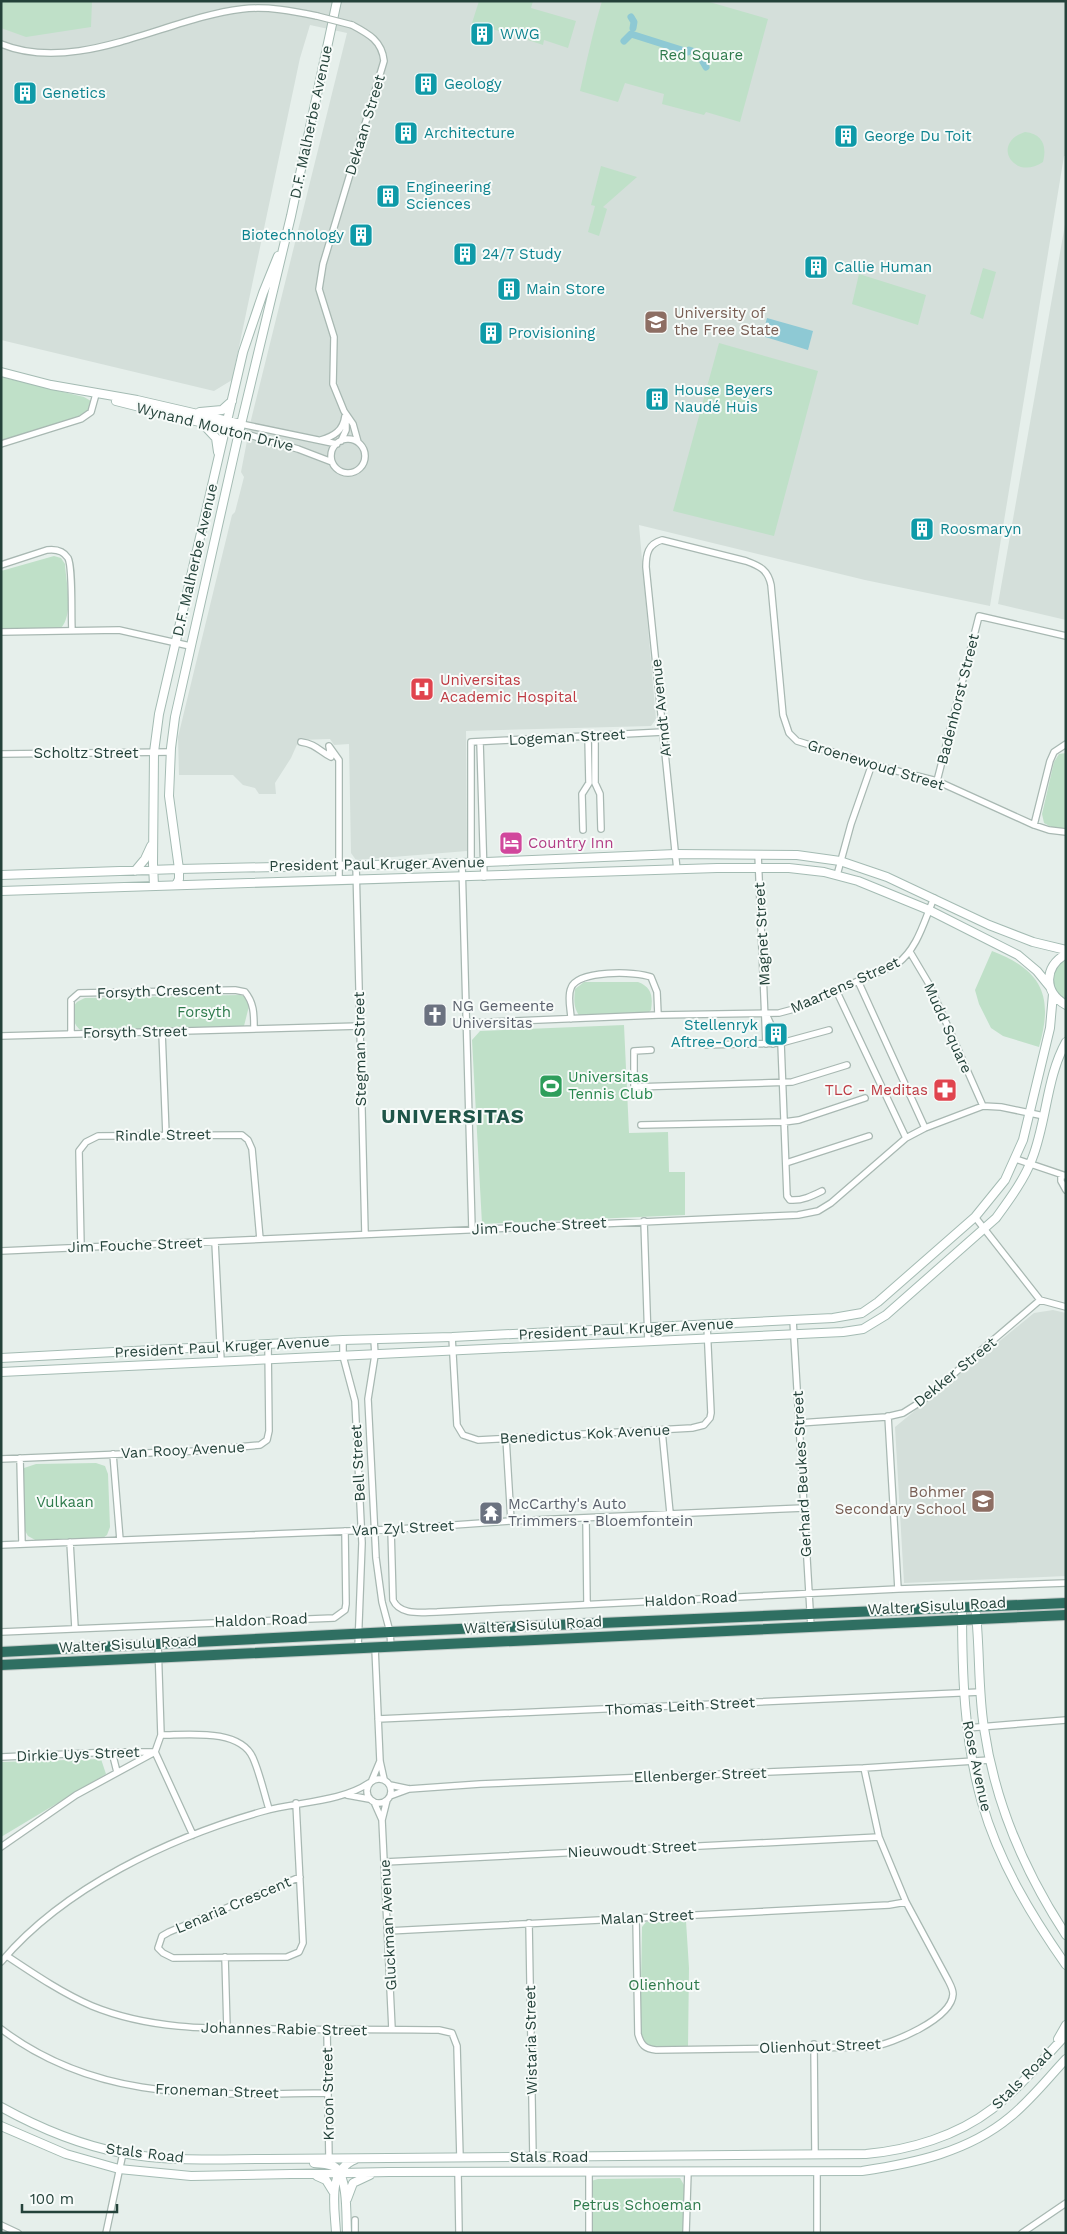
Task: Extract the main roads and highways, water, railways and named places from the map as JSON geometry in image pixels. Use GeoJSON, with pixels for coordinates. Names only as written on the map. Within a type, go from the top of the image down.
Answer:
{"type":"FeatureCollection","features":[{"type":"Feature","properties":{"kind":"highway","name":"Walter Sisulu Road"},"geometry":{"type":"LineString","coordinates":[[1,1652],[558,1624],[1066,1603]]}},
{"type":"Feature","properties":{"kind":"highway"},"geometry":{"type":"LineString","coordinates":[[898,1609],[898,1623]]}},
{"type":"Feature","properties":{"kind":"highway","name":"Walter Sisulu Road"},"geometry":{"type":"LineString","coordinates":[[1,1665],[1066,1615]]}},
{"type":"Feature","properties":{"kind":"highway"},"geometry":{"type":"LineString","coordinates":[[710,1618],[710,1632]]}},
{"type":"Feature","properties":{"kind":"highway"},"geometry":{"type":"LineString","coordinates":[[634,1621],[635,1635]]}},
{"type":"Feature","properties":{"kind":"highway"},"geometry":{"type":"LineString","coordinates":[[558,1624],[559,1639]]}},
{"type":"Feature","properties":{"kind":"highway"},"geometry":{"type":"LineString","coordinates":[[465,1629],[466,1643]]}},
{"type":"Feature","properties":{"kind":"highway"},"geometry":{"type":"LineString","coordinates":[[308,1636],[308,1651]]}},
{"type":"Feature","properties":{"kind":"highway"},"geometry":{"type":"LineString","coordinates":[[222,1641],[222,1655]]}},
{"type":"Feature","properties":{"kind":"highway"},"geometry":{"type":"LineString","coordinates":[[57,1649],[57,1662]]}},
{"type":"Feature","properties":{"kind":"water"},"geometry":{"type":"Polygon","coordinates":[[[767,318],[813,331],[808,350],[762,336],[767,318]]]}},
{"type":"Feature","properties":{"kind":"waterway"},"geometry":{"type":"LineString","coordinates":[[631,17],[634,22],[633,28]]}},
{"type":"Feature","properties":{"kind":"waterway"},"geometry":{"type":"LineString","coordinates":[[624,41],[631,34],[688,52],[689,50],[698,53],[706,67]]}},
{"type":"Feature","properties":{"kind":"place","name":"WWG"},"geometry":{"type":"Point","coordinates":[482,34]}},
{"type":"Feature","properties":{"kind":"place","name":"Geology"},"geometry":{"type":"Point","coordinates":[426,84]}},
{"type":"Feature","properties":{"kind":"place","name":"Genetics"},"geometry":{"type":"Point","coordinates":[25,93]}},
{"type":"Feature","properties":{"kind":"place","name":"Architecture"},"geometry":{"type":"Point","coordinates":[406,133]}},
{"type":"Feature","properties":{"kind":"place","name":"George Du Toit"},"geometry":{"type":"Point","coordinates":[846,136]}},
{"type":"Feature","properties":{"kind":"place","name":"Engineering Sciences"},"geometry":{"type":"Point","coordinates":[388,196]}},
{"type":"Feature","properties":{"kind":"place","name":"Biotechnology"},"geometry":{"type":"Point","coordinates":[361,235]}},
{"type":"Feature","properties":{"kind":"place","name":"24/7 Study"},"geometry":{"type":"Point","coordinates":[465,254]}},
{"type":"Feature","properties":{"kind":"place","name":"Callie Human"},"geometry":{"type":"Point","coordinates":[816,267]}},
{"type":"Feature","properties":{"kind":"place","name":"Main Store"},"geometry":{"type":"Point","coordinates":[509,289]}},
{"type":"Feature","properties":{"kind":"place","name":"University of the Free State"},"geometry":{"type":"Point","coordinates":[656,322]}},
{"type":"Feature","properties":{"kind":"place","name":"Provisioning"},"geometry":{"type":"Point","coordinates":[491,333]}},
{"type":"Feature","properties":{"kind":"place","name":"House Beyers Naudé Huis"},"geometry":{"type":"Point","coordinates":[657,399]}},
{"type":"Feature","properties":{"kind":"place","name":"Roosmaryn"},"geometry":{"type":"Point","coordinates":[922,529]}},
{"type":"Feature","properties":{"kind":"place","name":"Universitas Academic Hospital"},"geometry":{"type":"Point","coordinates":[422,689]}},
{"type":"Feature","properties":{"kind":"place","name":"Country Inn"},"geometry":{"type":"Point","coordinates":[511,843]}},
{"type":"Feature","properties":{"kind":"place","name":"NG Gemeente Universitas"},"geometry":{"type":"Point","coordinates":[435,1015]}},
{"type":"Feature","properties":{"kind":"place","name":"Stellenryk Aftree-Oord"},"geometry":{"type":"Point","coordinates":[776,1034]}},
{"type":"Feature","properties":{"kind":"place","name":"Universitas Tennis Club"},"geometry":{"type":"Point","coordinates":[551,1086]}},
{"type":"Feature","properties":{"kind":"place","name":"TLC - Meditas"},"geometry":{"type":"Point","coordinates":[945,1090]}},
{"type":"Feature","properties":{"kind":"place","name":"Bohmer Secondary School"},"geometry":{"type":"Point","coordinates":[983,1501]}},
{"type":"Feature","properties":{"kind":"place","name":"McCarthy's Auto Trimmers - Bloemfontein"},"geometry":{"type":"Point","coordinates":[491,1513]}},
{"type":"Feature","properties":{"kind":"district","name":"UNIVERSITAS"},"geometry":{"type":"Point","coordinates":[453,1116]}},
{"type":"Feature","properties":{"kind":"park label","name":"Red Square"},"geometry":{"type":"Point","coordinates":[701,55]}},
{"type":"Feature","properties":{"kind":"park label","name":"Forsyth"},"geometry":{"type":"Point","coordinates":[204,1012]}},
{"type":"Feature","properties":{"kind":"park label","name":"Vulkaan"},"geometry":{"type":"Point","coordinates":[65,1502]}},
{"type":"Feature","properties":{"kind":"park label","name":"Olienhout"},"geometry":{"type":"Point","coordinates":[664,1985]}},
{"type":"Feature","properties":{"kind":"park label","name":"Petrus Schoeman"},"geometry":{"type":"Point","coordinates":[637,2205]}}]}
